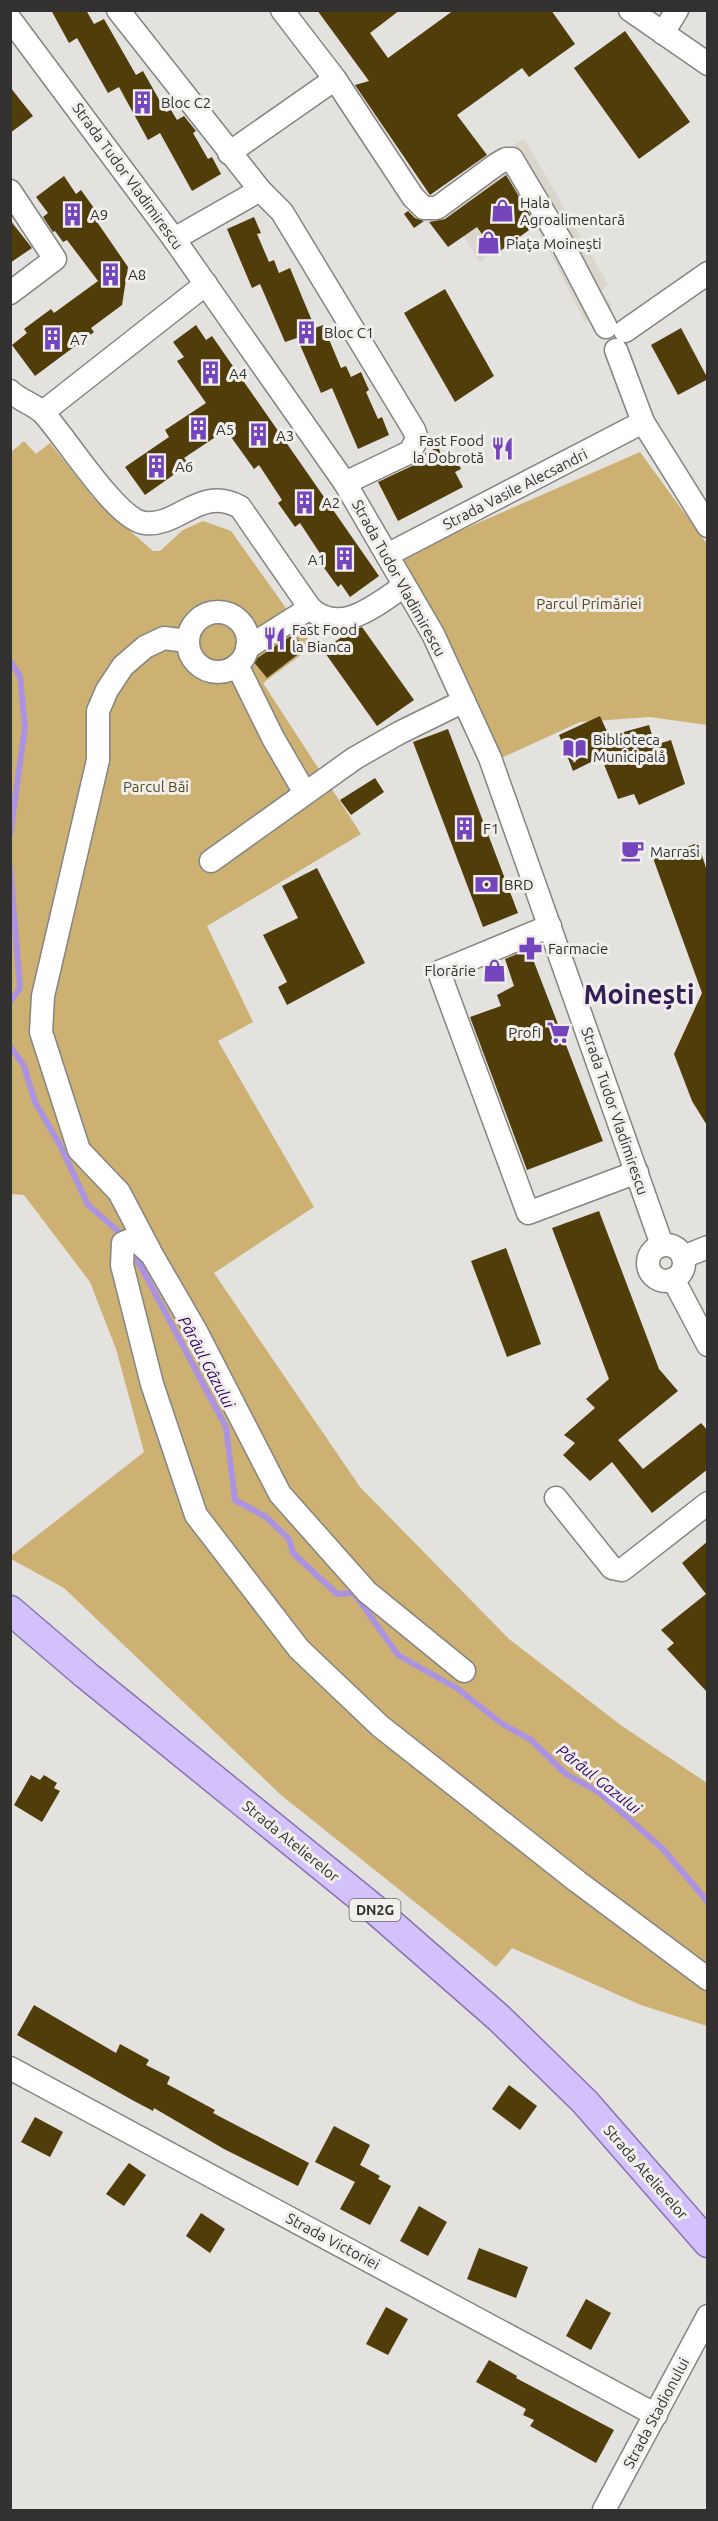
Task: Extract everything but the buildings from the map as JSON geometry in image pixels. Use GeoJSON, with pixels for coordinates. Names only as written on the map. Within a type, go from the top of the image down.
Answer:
{"type":"FeatureCollection","features":[{"type":"Feature","properties":{"kind":"main road","name":"Strada Atelierelor"},"geometry":{"type":"LineString","coordinates":[[10,1610],[86,1675],[372,1907],[500,2018],[585,2102],[708,2243]]}},
{"type":"Feature","properties":{"kind":"street"},"geometry":{"type":"LineString","coordinates":[[118,10],[229,153],[282,212],[414,430],[417,439],[410,452],[345,483]]}},
{"type":"Feature","properties":{"kind":"street"},"geometry":{"type":"LineString","coordinates":[[282,10],[335,79],[413,197],[424,208],[437,208],[497,164],[506,159],[512,159],[615,336],[643,422],[708,526]]}},
{"type":"Feature","properties":{"kind":"street"},"geometry":{"type":"LineString","coordinates":[[630,10],[708,64]]}},
{"type":"Feature","properties":{"kind":"street"},"geometry":{"type":"LineString","coordinates":[[663,33],[677,10]]}},
{"type":"Feature","properties":{"kind":"street","name":"Strada Tudor Vladimirescu"},"geometry":{"type":"LineString","coordinates":[[10,19],[174,239],[345,483],[433,634],[490,758],[662,1245]]}},
{"type":"Feature","properties":{"kind":"street"},"geometry":{"type":"LineString","coordinates":[[229,153],[335,79]]}},
{"type":"Feature","properties":{"kind":"street"},"geometry":{"type":"LineString","coordinates":[[174,239],[260,190]]}},
{"type":"Feature","properties":{"kind":"street"},"geometry":{"type":"LineString","coordinates":[[10,191],[55,259],[10,293]]}},
{"type":"Feature","properties":{"kind":"street"},"geometry":{"type":"LineString","coordinates":[[615,336],[708,273]]}},
{"type":"Feature","properties":{"kind":"street"},"geometry":{"type":"LineString","coordinates":[[43,412],[206,284]]}},
{"type":"Feature","properties":{"kind":"street"},"geometry":{"type":"LineString","coordinates":[[10,391],[18,399],[43,412],[93,476],[133,519],[145,523],[158,522],[206,501],[231,502],[240,507],[309,608],[323,617],[334,620],[350,619],[404,586]]}},
{"type":"Feature","properties":{"kind":"street","name":"Strada Vasile Alecsandri"},"geometry":{"type":"LineString","coordinates":[[387,555],[643,422]]}},
{"type":"Feature","properties":{"kind":"street"},"geometry":{"type":"LineString","coordinates":[[305,793],[273,738],[242,656],[245,628],[239,620],[221,612],[211,612],[195,622],[187,641],[193,660],[209,671],[219,672],[242,656],[309,608]]}},
{"type":"Feature","properties":{"kind":"street"},"geometry":{"type":"LineString","coordinates":[[187,641],[164,638],[145,647],[123,666],[107,690],[98,711],[98,760],[43,996],[40,1032],[79,1150],[119,1192],[196,1331],[280,1494],[367,1592],[464,1671]]}},
{"type":"Feature","properties":{"kind":"street"},"geometry":{"type":"LineString","coordinates":[[211,861],[356,758],[390,738],[464,701]]}},
{"type":"Feature","properties":{"kind":"street"},"geometry":{"type":"LineString","coordinates":[[550,926],[440,972],[528,1213],[637,1172]]}},
{"type":"Feature","properties":{"kind":"street"},"geometry":{"type":"LineString","coordinates":[[152,1255],[139,1243],[127,1241],[122,1265],[152,1384],[196,1515],[299,1649],[380,1726],[578,1882],[708,1979]]}},
{"type":"Feature","properties":{"kind":"street"},"geometry":{"type":"LineString","coordinates":[[662,1245],[678,1249],[683,1257],[683,1269],[673,1280],[662,1281],[656,1278],[647,1265],[650,1253],[662,1245]]}},
{"type":"Feature","properties":{"kind":"street"},"geometry":{"type":"LineString","coordinates":[[683,1257],[708,1247]]}},
{"type":"Feature","properties":{"kind":"street"},"geometry":{"type":"LineString","coordinates":[[673,1280],[708,1345]]}},
{"type":"Feature","properties":{"kind":"street"},"geometry":{"type":"LineString","coordinates":[[555,1498],[612,1568],[622,1570],[708,1503]]}},
{"type":"Feature","properties":{"kind":"street","name":"Strada Victoriei"},"geometry":{"type":"LineString","coordinates":[[10,2068],[656,2415]]}},
{"type":"Feature","properties":{"kind":"street","name":"Strada Stadionului"},"geometry":{"type":"LineString","coordinates":[[604,2511],[708,2316]]}},
{"type":"Feature","properties":{"kind":"shaded area","name":"Piața Moinești"},"geometry":{"type":"Polygon","coordinates":[[[524,138],[608,284],[601,292],[612,305],[585,322],[536,225],[479,262],[441,196],[524,138]]]}},
{"type":"Feature","properties":{"kind":"green space","name":"Parcul Băi"},"geometry":{"type":"Polygon","coordinates":[[[24,441],[36,454],[50,443],[94,499],[153,551],[160,551],[183,530],[203,521],[231,531],[313,646],[263,683],[361,834],[207,926],[253,1022],[218,1041],[314,1207],[214,1273],[360,1487],[509,1639],[622,1726],[707,1783],[707,2026],[641,2005],[512,1948],[496,1967],[281,1795],[64,1588],[11,1559],[11,1556],[144,1452],[116,1349],[90,1282],[24,1195],[11,1194],[10,453],[24,441]]]}},
{"type":"Feature","properties":{"kind":"green space","name":"Parcul Primăriei"},"geometry":{"type":"Polygon","coordinates":[[[640,452],[707,544],[707,725],[650,717],[580,722],[499,759],[398,558],[640,452]]]}},
{"type":"Feature","properties":{"kind":"waterway","name":"Pârâul Gâzului"},"geometry":{"type":"LineString","coordinates":[[10,661],[20,676],[25,727],[10,835]]}},
{"type":"Feature","properties":{"kind":"waterway","name":"Pârâul Gâzului"},"geometry":{"type":"LineString","coordinates":[[10,867],[20,988],[10,1002]]}},
{"type":"Feature","properties":{"kind":"waterway","name":"Pârâul Gâzului"},"geometry":{"type":"LineString","coordinates":[[10,1046],[24,1066],[35,1102],[60,1145],[88,1205],[125,1237]]}},
{"type":"Feature","properties":{"kind":"waterway","name":"Pârâul Gâzului"},"geometry":{"type":"LineString","coordinates":[[131,1248],[226,1427],[235,1500],[266,1517],[289,1539],[293,1553],[337,1594],[354,1593],[398,1655],[458,1689],[501,1723],[531,1740],[566,1774],[600,1793],[663,1849],[708,1902]]}},
{"type":"Feature","properties":{"kind":"place","name":"Bloc C2"},"geometry":{"type":"Point","coordinates":[143,102]}},
{"type":"Feature","properties":{"kind":"place","name":"Hala Agroalimentară"},"geometry":{"type":"Point","coordinates":[502,211]}},
{"type":"Feature","properties":{"kind":"place","name":"A9"},"geometry":{"type":"Point","coordinates":[72,214]}},
{"type":"Feature","properties":{"kind":"place","name":"Piața Moinești"},"geometry":{"type":"Point","coordinates":[488,243]}},
{"type":"Feature","properties":{"kind":"place","name":"A8"},"geometry":{"type":"Point","coordinates":[110,274]}},
{"type":"Feature","properties":{"kind":"place","name":"Bloc C1"},"geometry":{"type":"Point","coordinates":[306,332]}},
{"type":"Feature","properties":{"kind":"place","name":"A7"},"geometry":{"type":"Point","coordinates":[52,339]}},
{"type":"Feature","properties":{"kind":"place","name":"A4"},"geometry":{"type":"Point","coordinates":[211,373]}},
{"type":"Feature","properties":{"kind":"place","name":"A5"},"geometry":{"type":"Point","coordinates":[198,429]}},
{"type":"Feature","properties":{"kind":"place","name":"A3"},"geometry":{"type":"Point","coordinates":[258,435]}},
{"type":"Feature","properties":{"kind":"place","name":"Fast Food la Dobrotă"},"geometry":{"type":"Point","coordinates":[502,449]}},
{"type":"Feature","properties":{"kind":"place","name":"A6"},"geometry":{"type":"Point","coordinates":[157,466]}},
{"type":"Feature","properties":{"kind":"place","name":"A2"},"geometry":{"type":"Point","coordinates":[304,502]}},
{"type":"Feature","properties":{"kind":"place","name":"A1"},"geometry":{"type":"Point","coordinates":[344,559]}},
{"type":"Feature","properties":{"kind":"place","name":"Fast Food la Bianca"},"geometry":{"type":"Point","coordinates":[274,638]}},
{"type":"Feature","properties":{"kind":"place","name":"Biblioteca Municipală"},"geometry":{"type":"Point","coordinates":[575,748]}},
{"type":"Feature","properties":{"kind":"place","name":"F1"},"geometry":{"type":"Point","coordinates":[465,828]}},
{"type":"Feature","properties":{"kind":"place","name":"Marrasi"},"geometry":{"type":"Point","coordinates":[632,851]}},
{"type":"Feature","properties":{"kind":"place","name":"BRD"},"geometry":{"type":"Point","coordinates":[486,884]}},
{"type":"Feature","properties":{"kind":"place","name":"Farmacie"},"geometry":{"type":"Point","coordinates":[530,948]}},
{"type":"Feature","properties":{"kind":"place","name":"Florărie"},"geometry":{"type":"Point","coordinates":[494,970]}},
{"type":"Feature","properties":{"kind":"place","name":"Profi"},"geometry":{"type":"Point","coordinates":[559,1032]}},
{"type":"Feature","properties":{"kind":"district","name":"Moinești"},"geometry":{"type":"Point","coordinates":[639,994]}},
{"type":"Feature","properties":{"kind":"water label","name":"Pârâul Gazului"},"geometry":{"type":"Point","coordinates":[599,1779]}}]}
